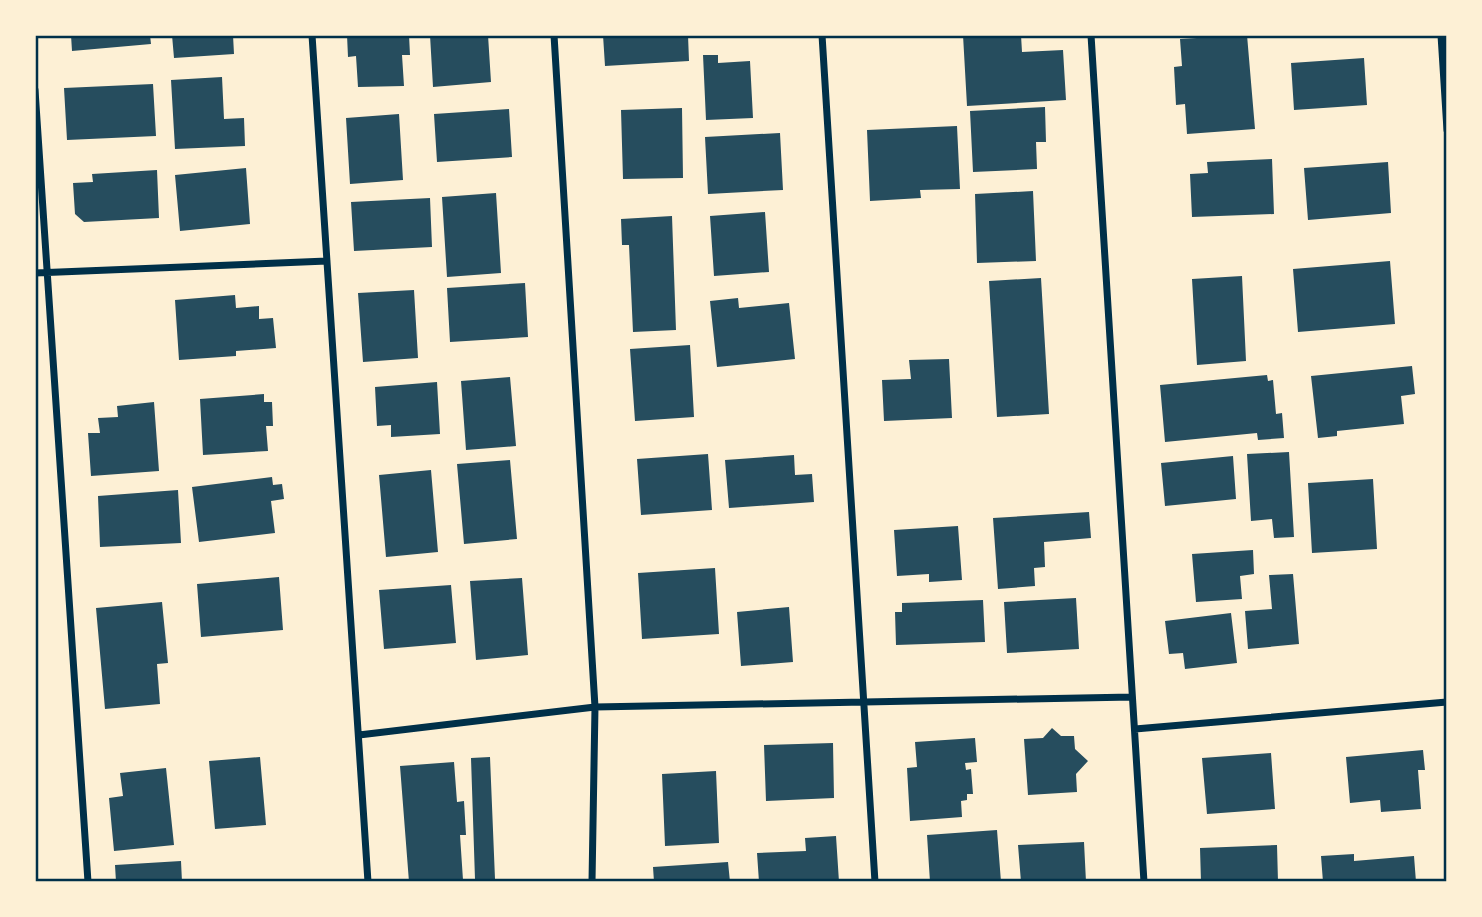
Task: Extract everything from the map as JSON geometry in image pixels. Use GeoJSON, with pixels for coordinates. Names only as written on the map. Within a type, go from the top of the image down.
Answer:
{"type":"FeatureCollection","features":[{"type":"Feature","properties":{"kind":"street"},"geometry":{"type":"LineString","coordinates":[[312,35],[368,882]]}},
{"type":"Feature","properties":{"kind":"street"},"geometry":{"type":"LineString","coordinates":[[554,35],[595,708],[592,882]]}},
{"type":"Feature","properties":{"kind":"street"},"geometry":{"type":"LineString","coordinates":[[822,35],[875,882]]}},
{"type":"Feature","properties":{"kind":"street"},"geometry":{"type":"LineString","coordinates":[[1091,35],[1144,882]]}},
{"type":"Feature","properties":{"kind":"street"},"geometry":{"type":"LineString","coordinates":[[1441,35],[1447,130]]}},
{"type":"Feature","properties":{"kind":"street"},"geometry":{"type":"LineString","coordinates":[[35,90],[88,882]]}},
{"type":"Feature","properties":{"kind":"street"},"geometry":{"type":"LineString","coordinates":[[35,273],[327,261]]}},
{"type":"Feature","properties":{"kind":"street"},"geometry":{"type":"LineString","coordinates":[[359,735],[595,708],[863,700],[1132,697]]}},
{"type":"Feature","properties":{"kind":"street"},"geometry":{"type":"LineString","coordinates":[[1135,729],[1447,702]]}},
{"type":"Feature","properties":{"kind":"building"},"geometry":{"type":"Polygon","coordinates":[[[71,35],[150,35],[151,44],[72,51],[71,35]]]}},
{"type":"Feature","properties":{"kind":"building"},"geometry":{"type":"Polygon","coordinates":[[[172,35],[233,35],[234,54],[174,58],[172,35]]]}},
{"type":"Feature","properties":{"kind":"building"},"geometry":{"type":"Polygon","coordinates":[[[347,35],[409,35],[410,55],[402,55],[404,86],[358,87],[356,56],[348,57],[347,35]]]}},
{"type":"Feature","properties":{"kind":"building"},"geometry":{"type":"Polygon","coordinates":[[[430,35],[488,35],[491,82],[433,87],[430,35]]]}},
{"type":"Feature","properties":{"kind":"building"},"geometry":{"type":"Polygon","coordinates":[[[603,35],[688,35],[689,61],[605,66],[603,35]]]}},
{"type":"Feature","properties":{"kind":"building"},"geometry":{"type":"Polygon","coordinates":[[[963,35],[1021,35],[1022,52],[1063,50],[1066,100],[967,106],[963,35]]]}},
{"type":"Feature","properties":{"kind":"building"},"geometry":{"type":"Polygon","coordinates":[[[1247,35],[1255,129],[1187,134],[1185,104],[1176,105],[1174,67],[1182,66],[1180,39],[1247,35]]]}},
{"type":"Feature","properties":{"kind":"building"},"geometry":{"type":"Polygon","coordinates":[[[703,55],[718,55],[718,63],[750,61],[753,118],[706,120],[703,55]]]}},
{"type":"Feature","properties":{"kind":"building"},"geometry":{"type":"Polygon","coordinates":[[[1364,58],[1367,105],[1294,110],[1291,63],[1364,58]]]}},
{"type":"Feature","properties":{"kind":"building"},"geometry":{"type":"Polygon","coordinates":[[[222,77],[224,119],[244,118],[245,146],[175,149],[171,80],[222,77]]]}},
{"type":"Feature","properties":{"kind":"building"},"geometry":{"type":"Polygon","coordinates":[[[153,84],[156,136],[67,140],[64,88],[153,84]]]}},
{"type":"Feature","properties":{"kind":"building"},"geometry":{"type":"Polygon","coordinates":[[[1045,107],[1046,142],[1036,142],[1037,169],[973,172],[970,111],[1045,107]]]}},
{"type":"Feature","properties":{"kind":"building"},"geometry":{"type":"Polygon","coordinates":[[[682,108],[683,178],[623,179],[621,110],[682,108]]]}},
{"type":"Feature","properties":{"kind":"building"},"geometry":{"type":"Polygon","coordinates":[[[509,109],[512,157],[437,162],[434,114],[509,109]]]}},
{"type":"Feature","properties":{"kind":"building"},"geometry":{"type":"Polygon","coordinates":[[[399,114],[403,180],[350,184],[346,118],[399,114]]]}},
{"type":"Feature","properties":{"kind":"building"},"geometry":{"type":"Polygon","coordinates":[[[957,126],[960,189],[920,190],[921,198],[870,201],[867,130],[957,126]]]}},
{"type":"Feature","properties":{"kind":"building"},"geometry":{"type":"Polygon","coordinates":[[[780,133],[783,190],[708,194],[705,137],[780,133]]]}},
{"type":"Feature","properties":{"kind":"building"},"geometry":{"type":"Polygon","coordinates":[[[1272,159],[1274,214],[1192,217],[1190,174],[1208,173],[1207,162],[1272,159]]]}},
{"type":"Feature","properties":{"kind":"building"},"geometry":{"type":"Polygon","coordinates":[[[1388,162],[1391,213],[1308,220],[1304,168],[1388,162]]]}},
{"type":"Feature","properties":{"kind":"building"},"geometry":{"type":"Polygon","coordinates":[[[246,168],[250,224],[180,231],[175,175],[246,168]]]}},
{"type":"Feature","properties":{"kind":"building"},"geometry":{"type":"Polygon","coordinates":[[[157,170],[159,218],[84,222],[75,214],[73,183],[93,182],[92,174],[157,170]]]}},
{"type":"Feature","properties":{"kind":"building"},"geometry":{"type":"Polygon","coordinates":[[[1033,191],[1036,261],[977,263],[975,194],[1033,191]]]}},
{"type":"Feature","properties":{"kind":"building"},"geometry":{"type":"Polygon","coordinates":[[[496,193],[501,273],[447,277],[442,197],[496,193]]]}},
{"type":"Feature","properties":{"kind":"building"},"geometry":{"type":"Polygon","coordinates":[[[430,198],[432,247],[354,251],[351,202],[430,198]]]}},
{"type":"Feature","properties":{"kind":"building"},"geometry":{"type":"Polygon","coordinates":[[[765,212],[769,272],[714,276],[710,216],[765,212]]]}},
{"type":"Feature","properties":{"kind":"building"},"geometry":{"type":"Polygon","coordinates":[[[672,216],[676,330],[633,332],[629,245],[622,245],[621,219],[672,216]]]}},
{"type":"Feature","properties":{"kind":"building"},"geometry":{"type":"Polygon","coordinates":[[[1390,261],[1395,324],[1298,332],[1293,269],[1390,261]]]}},
{"type":"Feature","properties":{"kind":"building"},"geometry":{"type":"Polygon","coordinates":[[[1242,276],[1246,361],[1197,365],[1192,279],[1242,276]]]}},
{"type":"Feature","properties":{"kind":"building"},"geometry":{"type":"Polygon","coordinates":[[[1041,278],[1049,414],[997,417],[989,281],[1041,278]]]}},
{"type":"Feature","properties":{"kind":"building"},"geometry":{"type":"Polygon","coordinates":[[[525,283],[528,337],[450,342],[447,288],[525,283]]]}},
{"type":"Feature","properties":{"kind":"building"},"geometry":{"type":"Polygon","coordinates":[[[414,290],[418,358],[363,362],[358,293],[414,290]]]}},
{"type":"Feature","properties":{"kind":"building"},"geometry":{"type":"Polygon","coordinates":[[[235,295],[236,308],[259,306],[259,319],[273,318],[276,348],[236,351],[236,356],[179,360],[175,300],[235,295]]]}},
{"type":"Feature","properties":{"kind":"building"},"geometry":{"type":"Polygon","coordinates":[[[738,298],[739,308],[789,303],[795,359],[717,367],[710,301],[738,298]]]}},
{"type":"Feature","properties":{"kind":"building"},"geometry":{"type":"Polygon","coordinates":[[[690,345],[694,417],[635,421],[630,349],[690,345]]]}},
{"type":"Feature","properties":{"kind":"building"},"geometry":{"type":"Polygon","coordinates":[[[949,359],[952,418],[884,421],[882,380],[911,379],[909,360],[949,359]]]}},
{"type":"Feature","properties":{"kind":"building"},"geometry":{"type":"Polygon","coordinates":[[[1412,366],[1415,394],[1401,396],[1404,424],[1337,431],[1337,436],[1318,438],[1311,376],[1412,366]]]}},
{"type":"Feature","properties":{"kind":"building"},"geometry":{"type":"Polygon","coordinates":[[[1267,375],[1268,381],[1273,380],[1276,414],[1282,413],[1284,438],[1258,440],[1257,433],[1165,442],[1160,385],[1267,375]]]}},
{"type":"Feature","properties":{"kind":"building"},"geometry":{"type":"Polygon","coordinates":[[[510,377],[516,446],[466,450],[461,381],[510,377]]]}},
{"type":"Feature","properties":{"kind":"building"},"geometry":{"type":"Polygon","coordinates":[[[437,382],[440,434],[391,437],[391,425],[377,426],[375,387],[437,382]]]}},
{"type":"Feature","properties":{"kind":"building"},"geometry":{"type":"Polygon","coordinates":[[[264,394],[264,402],[272,402],[273,426],[266,426],[268,451],[203,455],[200,399],[264,394]]]}},
{"type":"Feature","properties":{"kind":"building"},"geometry":{"type":"Polygon","coordinates":[[[154,402],[159,471],[91,476],[88,433],[100,433],[98,418],[118,417],[117,406],[154,402]]]}},
{"type":"Feature","properties":{"kind":"building"},"geometry":{"type":"Polygon","coordinates":[[[1289,452],[1294,537],[1274,538],[1272,519],[1251,521],[1247,454],[1289,452]]]}},
{"type":"Feature","properties":{"kind":"building"},"geometry":{"type":"Polygon","coordinates":[[[708,454],[712,510],[641,515],[637,459],[708,454]]]}},
{"type":"Feature","properties":{"kind":"building"},"geometry":{"type":"Polygon","coordinates":[[[794,455],[795,475],[812,474],[814,502],[729,508],[725,460],[794,455]]]}},
{"type":"Feature","properties":{"kind":"building"},"geometry":{"type":"Polygon","coordinates":[[[1233,456],[1236,499],[1165,506],[1161,463],[1233,456]]]}},
{"type":"Feature","properties":{"kind":"building"},"geometry":{"type":"Polygon","coordinates":[[[510,460],[517,539],[464,544],[457,464],[510,460]]]}},
{"type":"Feature","properties":{"kind":"building"},"geometry":{"type":"Polygon","coordinates":[[[431,470],[438,552],[386,557],[379,475],[431,470]]]}},
{"type":"Feature","properties":{"kind":"building"},"geometry":{"type":"Polygon","coordinates":[[[272,477],[273,485],[282,484],[284,499],[271,501],[275,533],[199,542],[192,487],[272,477]]]}},
{"type":"Feature","properties":{"kind":"building"},"geometry":{"type":"Polygon","coordinates":[[[1373,479],[1377,549],[1312,553],[1308,483],[1373,479]]]}},
{"type":"Feature","properties":{"kind":"building"},"geometry":{"type":"Polygon","coordinates":[[[178,490],[181,543],[100,547],[98,496],[178,490]]]}},
{"type":"Feature","properties":{"kind":"building"},"geometry":{"type":"Polygon","coordinates":[[[1089,512],[1091,538],[1044,542],[1045,567],[1034,568],[1035,586],[998,589],[993,518],[1089,512]]]}},
{"type":"Feature","properties":{"kind":"building"},"geometry":{"type":"Polygon","coordinates":[[[958,526],[962,580],[929,582],[929,574],[897,576],[894,530],[958,526]]]}},
{"type":"Feature","properties":{"kind":"building"},"geometry":{"type":"Polygon","coordinates":[[[1253,550],[1254,574],[1240,576],[1242,599],[1196,602],[1192,554],[1253,550]]]}},
{"type":"Feature","properties":{"kind":"building"},"geometry":{"type":"Polygon","coordinates":[[[715,568],[719,634],[642,639],[638,573],[715,568]]]}},
{"type":"Feature","properties":{"kind":"building"},"geometry":{"type":"Polygon","coordinates":[[[1293,574],[1299,644],[1248,649],[1245,611],[1272,609],[1269,575],[1293,574]]]}},
{"type":"Feature","properties":{"kind":"building"},"geometry":{"type":"Polygon","coordinates":[[[279,577],[283,630],[201,637],[197,584],[279,577]]]}},
{"type":"Feature","properties":{"kind":"building"},"geometry":{"type":"Polygon","coordinates":[[[522,578],[528,655],[476,660],[470,581],[522,578]]]}},
{"type":"Feature","properties":{"kind":"building"},"geometry":{"type":"Polygon","coordinates":[[[451,585],[456,643],[384,649],[379,590],[451,585]]]}},
{"type":"Feature","properties":{"kind":"building"},"geometry":{"type":"Polygon","coordinates":[[[1076,598],[1079,649],[1007,653],[1004,602],[1076,598]]]}},
{"type":"Feature","properties":{"kind":"building"},"geometry":{"type":"Polygon","coordinates":[[[983,600],[985,642],[896,645],[895,612],[902,612],[902,603],[983,600]]]}},
{"type":"Feature","properties":{"kind":"building"},"geometry":{"type":"Polygon","coordinates":[[[162,602],[168,663],[157,664],[160,704],[105,709],[96,608],[162,602]]]}},
{"type":"Feature","properties":{"kind":"building"},"geometry":{"type":"Polygon","coordinates":[[[789,607],[793,662],[741,666],[737,612],[789,607]]]}},
{"type":"Feature","properties":{"kind":"building"},"geometry":{"type":"Polygon","coordinates":[[[1231,613],[1237,663],[1185,669],[1183,653],[1169,654],[1165,621],[1231,613]]]}},
{"type":"Feature","properties":{"kind":"building"},"geometry":{"type":"Polygon","coordinates":[[[1052,728],[1061,736],[1074,736],[1075,749],[1088,761],[1076,774],[1077,792],[1028,795],[1024,739],[1043,738],[1052,728]]]}},
{"type":"Feature","properties":{"kind":"building"},"geometry":{"type":"Polygon","coordinates":[[[975,738],[977,762],[965,763],[966,770],[971,769],[973,794],[967,794],[967,800],[961,801],[962,817],[910,821],[907,768],[917,767],[915,742],[975,738]]]}},
{"type":"Feature","properties":{"kind":"building"},"geometry":{"type":"Polygon","coordinates":[[[833,743],[834,798],[766,801],[764,745],[833,743]]]}},
{"type":"Feature","properties":{"kind":"building"},"geometry":{"type":"Polygon","coordinates":[[[1423,750],[1425,770],[1418,770],[1421,809],[1381,812],[1380,800],[1350,803],[1346,757],[1423,750]]]}},
{"type":"Feature","properties":{"kind":"building"},"geometry":{"type":"Polygon","coordinates":[[[1271,753],[1275,809],[1207,814],[1202,758],[1271,753]]]}},
{"type":"Feature","properties":{"kind":"building"},"geometry":{"type":"Polygon","coordinates":[[[260,757],[266,825],[215,829],[209,761],[260,757]]]}},
{"type":"Feature","properties":{"kind":"building"},"geometry":{"type":"Polygon","coordinates":[[[490,757],[495,879],[475,879],[471,758],[490,757]]]}},
{"type":"Feature","properties":{"kind":"building"},"geometry":{"type":"Polygon","coordinates":[[[454,762],[457,802],[464,801],[466,835],[460,835],[463,880],[409,882],[400,766],[454,762]]]}},
{"type":"Feature","properties":{"kind":"building"},"geometry":{"type":"Polygon","coordinates":[[[166,768],[174,845],[114,851],[109,798],[123,796],[120,773],[166,768]]]}},
{"type":"Feature","properties":{"kind":"building"},"geometry":{"type":"Polygon","coordinates":[[[716,771],[719,843],[665,846],[662,774],[716,771]]]}},
{"type":"Feature","properties":{"kind":"building"},"geometry":{"type":"Polygon","coordinates":[[[997,830],[1001,882],[930,882],[927,835],[997,830]]]}},
{"type":"Feature","properties":{"kind":"building"},"geometry":{"type":"Polygon","coordinates":[[[836,836],[839,882],[759,882],[757,853],[806,851],[805,838],[836,836]]]}},
{"type":"Feature","properties":{"kind":"building"},"geometry":{"type":"Polygon","coordinates":[[[1084,842],[1086,882],[1021,882],[1018,845],[1084,842]]]}},
{"type":"Feature","properties":{"kind":"building"},"geometry":{"type":"Polygon","coordinates":[[[1277,845],[1278,882],[1201,882],[1200,848],[1277,845]]]}},
{"type":"Feature","properties":{"kind":"building"},"geometry":{"type":"Polygon","coordinates":[[[1354,854],[1354,861],[1414,856],[1416,882],[1323,882],[1321,856],[1354,854]]]}},
{"type":"Feature","properties":{"kind":"building"},"geometry":{"type":"Polygon","coordinates":[[[181,861],[182,882],[116,882],[115,865],[181,861]]]}},
{"type":"Feature","properties":{"kind":"building"},"geometry":{"type":"Polygon","coordinates":[[[728,862],[730,882],[654,882],[653,867],[728,862]]]}}]}
